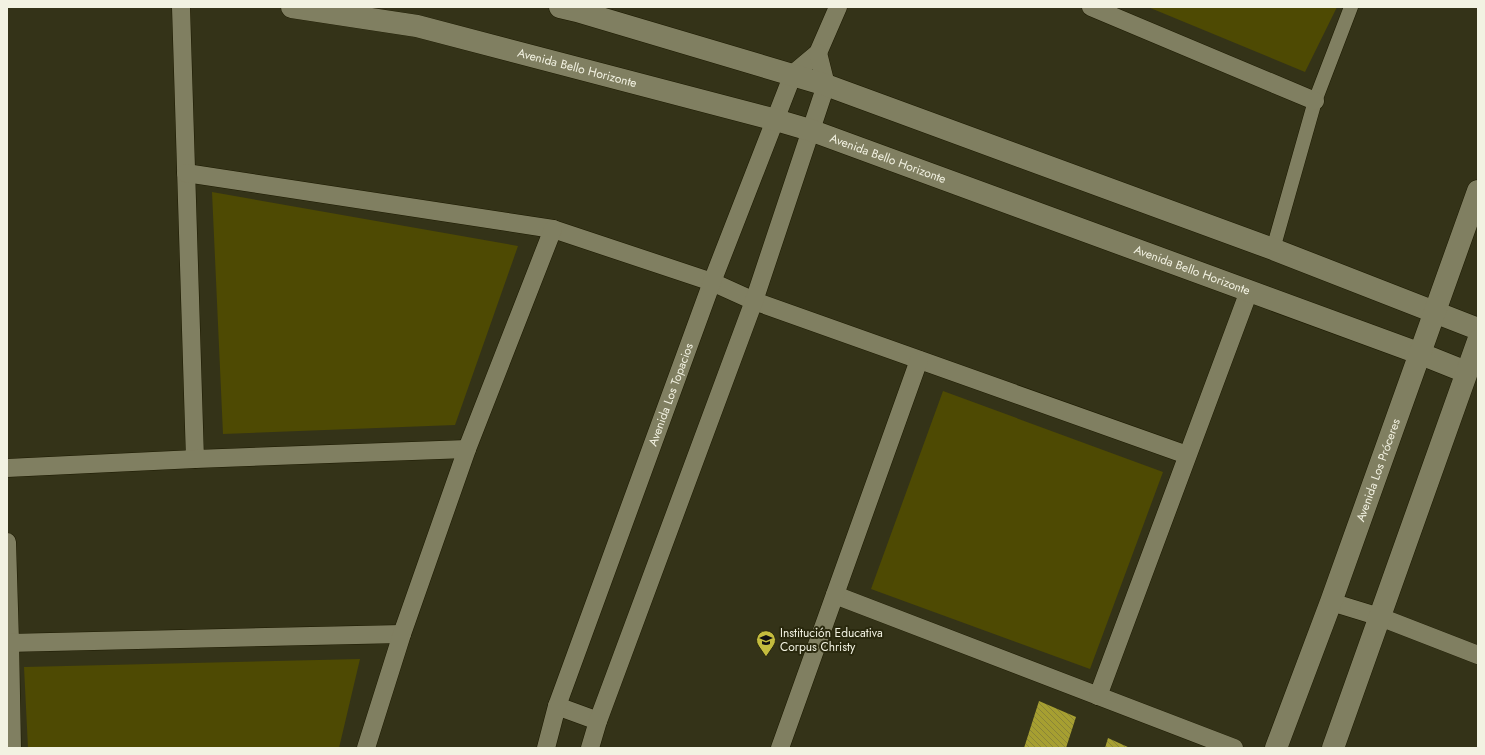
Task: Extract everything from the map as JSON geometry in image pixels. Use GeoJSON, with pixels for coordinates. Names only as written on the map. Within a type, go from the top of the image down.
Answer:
{"type":"FeatureCollection","features":[{"type":"Feature","properties":{"kind":"street"},"geometry":{"type":"LineString","coordinates":[[181,7],[195,459]]}},
{"type":"Feature","properties":{"kind":"street","name":"Avenida Bello Horizonte"},"geometry":{"type":"LineString","coordinates":[[292,7],[417,26],[810,130],[1421,354],[1466,372]]}},
{"type":"Feature","properties":{"kind":"street"},"geometry":{"type":"LineString","coordinates":[[560,7],[794,74],[826,85],[1273,248],[1478,329]]}},
{"type":"Feature","properties":{"kind":"street","name":"Avenida Los Topacios"},"geometry":{"type":"LineString","coordinates":[[546,748],[556,706],[712,282],[794,74],[818,53],[838,7]]}},
{"type":"Feature","properties":{"kind":"street"},"geometry":{"type":"LineString","coordinates":[[1091,7],[1315,101]]}},
{"type":"Feature","properties":{"kind":"street"},"geometry":{"type":"LineString","coordinates":[[1273,248],[1315,101],[1351,7]]}},
{"type":"Feature","properties":{"kind":"street"},"geometry":{"type":"LineString","coordinates":[[590,748],[598,721],[754,301],[826,85],[818,53]]}},
{"type":"Feature","properties":{"kind":"street"},"geometry":{"type":"LineString","coordinates":[[186,173],[553,229],[712,282],[754,301],[1187,456]]}},
{"type":"Feature","properties":{"kind":"street","name":"Avenida Los Próceres"},"geometry":{"type":"LineString","coordinates":[[1276,748],[1421,354],[1478,191]]}},
{"type":"Feature","properties":{"kind":"street"},"geometry":{"type":"LineString","coordinates":[[366,748],[402,634],[467,449],[553,229]]}},
{"type":"Feature","properties":{"kind":"street"},"geometry":{"type":"LineString","coordinates":[[1098,696],[1249,291]]}},
{"type":"Feature","properties":{"kind":"street"},"geometry":{"type":"LineString","coordinates":[[1332,748],[1478,341]]}},
{"type":"Feature","properties":{"kind":"street"},"geometry":{"type":"LineString","coordinates":[[780,748],[920,360]]}},
{"type":"Feature","properties":{"kind":"street"},"geometry":{"type":"LineString","coordinates":[[7,468],[195,459],[467,449]]}},
{"type":"Feature","properties":{"kind":"street"},"geometry":{"type":"LineString","coordinates":[[7,542],[12,748]]}},
{"type":"Feature","properties":{"kind":"street"},"geometry":{"type":"LineString","coordinates":[[835,595],[1234,748]]}},
{"type":"Feature","properties":{"kind":"street"},"geometry":{"type":"LineString","coordinates":[[1331,602],[1380,617],[1478,655]]}},
{"type":"Feature","properties":{"kind":"street"},"geometry":{"type":"LineString","coordinates":[[9,642],[402,634]]}},
{"type":"Feature","properties":{"kind":"street"},"geometry":{"type":"LineString","coordinates":[[556,706],[598,721]]}},
{"type":"Feature","properties":{"kind":"shaded area"},"geometry":{"type":"Polygon","coordinates":[[[1148,7],[1337,7],[1305,72],[1148,7]]]}},
{"type":"Feature","properties":{"kind":"shaded area"},"geometry":{"type":"Polygon","coordinates":[[[212,192],[518,246],[455,425],[223,434],[212,192]]]}},
{"type":"Feature","properties":{"kind":"shaded area"},"geometry":{"type":"Polygon","coordinates":[[[943,391],[1163,472],[1090,669],[871,589],[943,391]]]}},
{"type":"Feature","properties":{"kind":"shaded area"},"geometry":{"type":"Polygon","coordinates":[[[360,659],[339,748],[28,748],[24,667],[360,659]]]}},
{"type":"Feature","properties":{"kind":"building"},"geometry":{"type":"Polygon","coordinates":[[[1039,701],[1076,717],[1066,748],[1024,748],[1039,701]]]}},
{"type":"Feature","properties":{"kind":"building"},"geometry":{"type":"Polygon","coordinates":[[[1108,738],[1130,748],[1105,748],[1108,738]]]}},
{"type":"Feature","properties":{"kind":"place","name":"Institución Educativa Corpus Christy"},"geometry":{"type":"Point","coordinates":[766,657]}}]}
